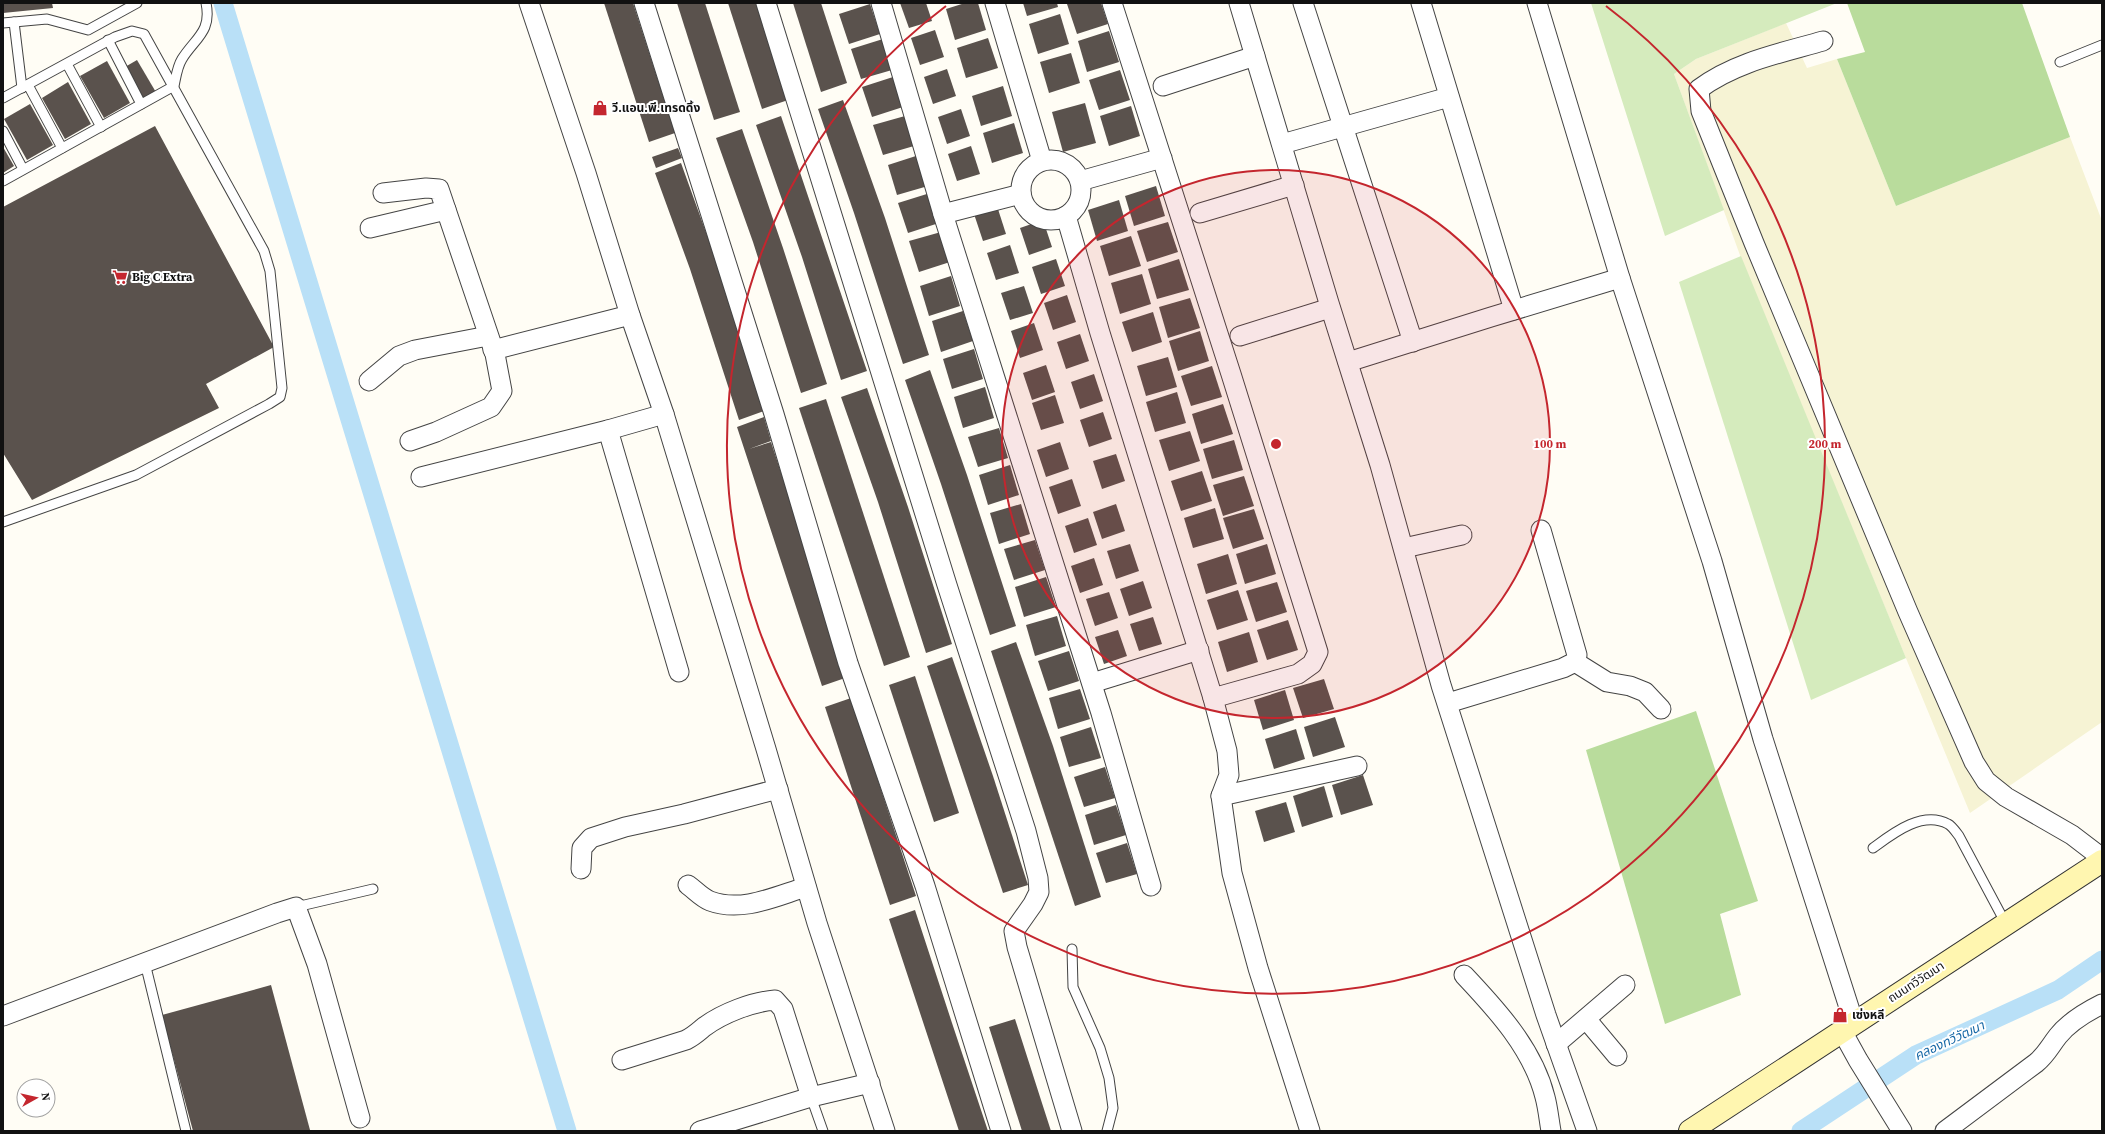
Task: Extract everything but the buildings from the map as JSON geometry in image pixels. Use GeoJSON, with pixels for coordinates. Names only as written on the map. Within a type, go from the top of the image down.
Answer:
{"type":"FeatureCollection","features":[{"type":"Feature","properties":{"kind":"main road","name":"ถนนทวีวัฒนา"},"geometry":{"type":"LineString","coordinates":[[1690,1131],[2006,924],[2102,859]]}},
{"type":"Feature","properties":{"kind":"street"},"geometry":{"type":"LineString","coordinates":[[529,3],[586,173],[630,315],[664,414],[806,887],[885,1131]]}},
{"type":"Feature","properties":{"kind":"street"},"geometry":{"type":"LineString","coordinates":[[644,3],[774,414],[848,663],[925,886],[1001,1131]]}},
{"type":"Feature","properties":{"kind":"street"},"geometry":{"type":"LineString","coordinates":[[766,3],[949,592],[1026,831],[1038,878],[1039,892],[1033,904],[1014,931],[1017,947],[1072,1131]]}},
{"type":"Feature","properties":{"kind":"street"},"geometry":{"type":"LineString","coordinates":[[882,3],[943,214],[1092,683],[1151,886]]}},
{"type":"Feature","properties":{"kind":"street"},"geometry":{"type":"LineString","coordinates":[[995,3],[1042,161]]}},
{"type":"Feature","properties":{"kind":"street"},"geometry":{"type":"LineString","coordinates":[[1112,3],[1318,652],[1312,664],[1298,674],[1214,698]]}},
{"type":"Feature","properties":{"kind":"street"},"geometry":{"type":"LineString","coordinates":[[1239,3],[1330,308],[1348,362],[1404,548],[1448,703],[1495,856],[1556,1044],[1587,1131]]}},
{"type":"Feature","properties":{"kind":"street"},"geometry":{"type":"LineString","coordinates":[[1303,3],[1413,342]]}},
{"type":"Feature","properties":{"kind":"street"},"geometry":{"type":"LineString","coordinates":[[1421,3],[1514,310]]}},
{"type":"Feature","properties":{"kind":"street"},"geometry":{"type":"LineString","coordinates":[[1537,3],[1620,278],[1712,561],[1858,1060],[1902,1131]]}},
{"type":"Feature","properties":{"kind":"street"},"geometry":{"type":"LineString","coordinates":[[1823,41],[1744,64],[1711,80],[1699,89],[1701,111],[1754,243],[1829,419],[1908,612],[1974,762],[1986,781],[2006,797],[2072,835],[2102,859]]}},
{"type":"Feature","properties":{"kind":"street"},"geometry":{"type":"LineString","coordinates":[[1163,86],[1255,56]]}},
{"type":"Feature","properties":{"kind":"street"},"geometry":{"type":"LineString","coordinates":[[1282,144],[1449,97]]}},
{"type":"Feature","properties":{"kind":"street"},"geometry":{"type":"LineString","coordinates":[[1080,181],[1162,158]]}},
{"type":"Feature","properties":{"kind":"street"},"geometry":{"type":"LineString","coordinates":[[1053,160],[1065,163],[1074,170],[1080,181],[1081,191],[1079,201],[1074,210],[1066,216],[1055,220],[1043,219],[1033,214],[1025,205],[1021,194],[1021,184],[1025,174],[1032,166],[1042,161],[1053,160]]}},
{"type":"Feature","properties":{"kind":"street"},"geometry":{"type":"LineString","coordinates":[[1200,213],[1294,185]]}},
{"type":"Feature","properties":{"kind":"street"},"geometry":{"type":"LineString","coordinates":[[383,193],[426,188],[439,189],[490,343],[502,391],[491,407],[436,432],[410,441]]}},
{"type":"Feature","properties":{"kind":"street"},"geometry":{"type":"LineString","coordinates":[[943,214],[1021,194]]}},
{"type":"Feature","properties":{"kind":"street"},"geometry":{"type":"LineString","coordinates":[[370,228],[446,210]]}},
{"type":"Feature","properties":{"kind":"street"},"geometry":{"type":"LineString","coordinates":[[1066,216],[1100,333],[1214,698],[1227,750],[1229,775],[1221,796],[1232,873],[1258,968],[1310,1131]]}},
{"type":"Feature","properties":{"kind":"street"},"geometry":{"type":"LineString","coordinates":[[1348,362],[1620,278]]}},
{"type":"Feature","properties":{"kind":"street"},"geometry":{"type":"LineString","coordinates":[[1240,336],[1330,308]]}},
{"type":"Feature","properties":{"kind":"street"},"geometry":{"type":"LineString","coordinates":[[369,381],[399,356],[415,350],[490,343],[630,315]]}},
{"type":"Feature","properties":{"kind":"street"},"geometry":{"type":"LineString","coordinates":[[421,477],[608,430],[664,414]]}},
{"type":"Feature","properties":{"kind":"street"},"geometry":{"type":"LineString","coordinates":[[608,430],[679,672]]}},
{"type":"Feature","properties":{"kind":"street"},"geometry":{"type":"LineString","coordinates":[[1448,703],[1563,668],[1575,662],[1577,655],[1541,530]]}},
{"type":"Feature","properties":{"kind":"street"},"geometry":{"type":"LineString","coordinates":[[1404,548],[1462,534]]}},
{"type":"Feature","properties":{"kind":"street"},"geometry":{"type":"LineString","coordinates":[[1092,683],[1199,650]]}},
{"type":"Feature","properties":{"kind":"street"},"geometry":{"type":"LineString","coordinates":[[1575,662],[1608,682],[1630,686],[1645,692],[1661,709]]}},
{"type":"Feature","properties":{"kind":"street"},"geometry":{"type":"LineString","coordinates":[[1221,796],[1357,766]]}},
{"type":"Feature","properties":{"kind":"street"},"geometry":{"type":"LineString","coordinates":[[581,869],[582,848],[591,838],[625,827],[684,814],[778,790]]}},
{"type":"Feature","properties":{"kind":"street"},"geometry":{"type":"LineString","coordinates":[[688,885],[709,901],[725,905],[748,905],[806,887]]}},
{"type":"Feature","properties":{"kind":"street"},"geometry":{"type":"LineString","coordinates":[[3,1016],[277,912],[296,908],[317,964],[360,1118]]}},
{"type":"Feature","properties":{"kind":"street"},"geometry":{"type":"LineString","coordinates":[[1464,975],[1503,1017],[1532,1064],[1545,1097],[1551,1131]]}},
{"type":"Feature","properties":{"kind":"street"},"geometry":{"type":"LineString","coordinates":[[1556,1044],[1625,985]]}},
{"type":"Feature","properties":{"kind":"street"},"geometry":{"type":"LineString","coordinates":[[622,1060],[686,1040],[696,1035],[704,1027],[730,1013],[762,1001],[775,1000],[783,1009],[811,1097]]}},
{"type":"Feature","properties":{"kind":"street"},"geometry":{"type":"LineString","coordinates":[[1945,1131],[2042,1058],[2058,1036],[2070,1023],[2102,1004]]}},
{"type":"Feature","properties":{"kind":"street"},"geometry":{"type":"LineString","coordinates":[[1586,1019],[1617,1056]]}},
{"type":"Feature","properties":{"kind":"street"},"geometry":{"type":"LineString","coordinates":[[700,1131],[811,1097],[870,1083]]}},
{"type":"Feature","properties":{"kind":"lane"},"geometry":{"type":"LineString","coordinates":[[3,23],[47,19],[88,30],[137,3]]}},
{"type":"Feature","properties":{"kind":"lane"},"geometry":{"type":"LineString","coordinates":[[3,181],[174,86],[182,59],[199,39],[205,27],[206,3]]}},
{"type":"Feature","properties":{"kind":"lane"},"geometry":{"type":"LineString","coordinates":[[14,22],[25,86],[62,148]]}},
{"type":"Feature","properties":{"kind":"lane"},"geometry":{"type":"LineString","coordinates":[[3,98],[108,40],[127,32],[141,32],[146,37],[264,251],[270,271],[282,395],[269,404],[136,475],[3,522]]}},
{"type":"Feature","properties":{"kind":"lane"},"geometry":{"type":"LineString","coordinates":[[108,40],[141,104]]}},
{"type":"Feature","properties":{"kind":"lane"},"geometry":{"type":"LineString","coordinates":[[2060,62],[2102,45]]}},
{"type":"Feature","properties":{"kind":"lane"},"geometry":{"type":"LineString","coordinates":[[67,64],[100,127]]}},
{"type":"Feature","properties":{"kind":"lane"},"geometry":{"type":"LineString","coordinates":[[3,131],[24,169]]}},
{"type":"Feature","properties":{"kind":"lane"},"geometry":{"type":"LineString","coordinates":[[1873,848],[1897,831],[1911,825],[1927,821],[1948,824],[1959,836],[2006,924]]}},
{"type":"Feature","properties":{"kind":"lane"},"geometry":{"type":"LineString","coordinates":[[296,908],[373,888]]}},
{"type":"Feature","properties":{"kind":"lane"},"geometry":{"type":"LineString","coordinates":[[1072,949],[1073,987],[1100,1048],[1109,1078],[1113,1108],[1106,1131]]}},
{"type":"Feature","properties":{"kind":"lane"},"geometry":{"type":"LineString","coordinates":[[145,963],[186,1131]]}},
{"type":"Feature","properties":{"kind":"lane"},"geometry":{"type":"LineString","coordinates":[[811,1097],[823,1131]]}},
{"type":"Feature","properties":{"kind":"shaded area"},"geometry":{"type":"Polygon","coordinates":[[[1786,23],[1807,68],[1837,59],[1896,206],[2070,137],[2102,221],[2102,722],[1970,813],[1745,269],[1674,74],[1696,59],[1786,23]]]}},
{"type":"Feature","properties":{"kind":"green space"},"geometry":{"type":"Polygon","coordinates":[[[1591,3],[1837,3],[1696,59],[1674,74],[1724,210],[1665,236],[1591,3]]]}},
{"type":"Feature","properties":{"kind":"green space"},"geometry":{"type":"Polygon","coordinates":[[[1847,3],[2022,3],[2070,137],[1896,206],[1837,59],[1865,52],[1847,3]]]}},
{"type":"Feature","properties":{"kind":"green space"},"geometry":{"type":"Polygon","coordinates":[[[1741,256],[1906,658],[1811,700],[1679,282],[1741,256]]]}},
{"type":"Feature","properties":{"kind":"green space"},"geometry":{"type":"Polygon","coordinates":[[[1696,711],[1758,901],[1720,914],[1741,995],[1665,1024],[1586,750],[1696,711]]]}},
{"type":"Feature","properties":{"kind":"waterway"},"geometry":{"type":"LineString","coordinates":[[223,3],[567,1131]]}},
{"type":"Feature","properties":{"kind":"waterway","name":"คลองทวีวัฒนา"},"geometry":{"type":"LineString","coordinates":[[1801,1131],[1916,1055],[2058,990],[2102,960]]}},
{"type":"Feature","properties":{"kind":"place","name":"วี.แอน.พี.เทรดดิ้ง"},"geometry":{"type":"Point","coordinates":[600,108]}},
{"type":"Feature","properties":{"kind":"place","name":"Big C Extra"},"geometry":{"type":"Point","coordinates":[120,277]}},
{"type":"Feature","properties":{"kind":"place","name":"เซ่งหลี"},"geometry":{"type":"Point","coordinates":[1840,1015]}}]}
